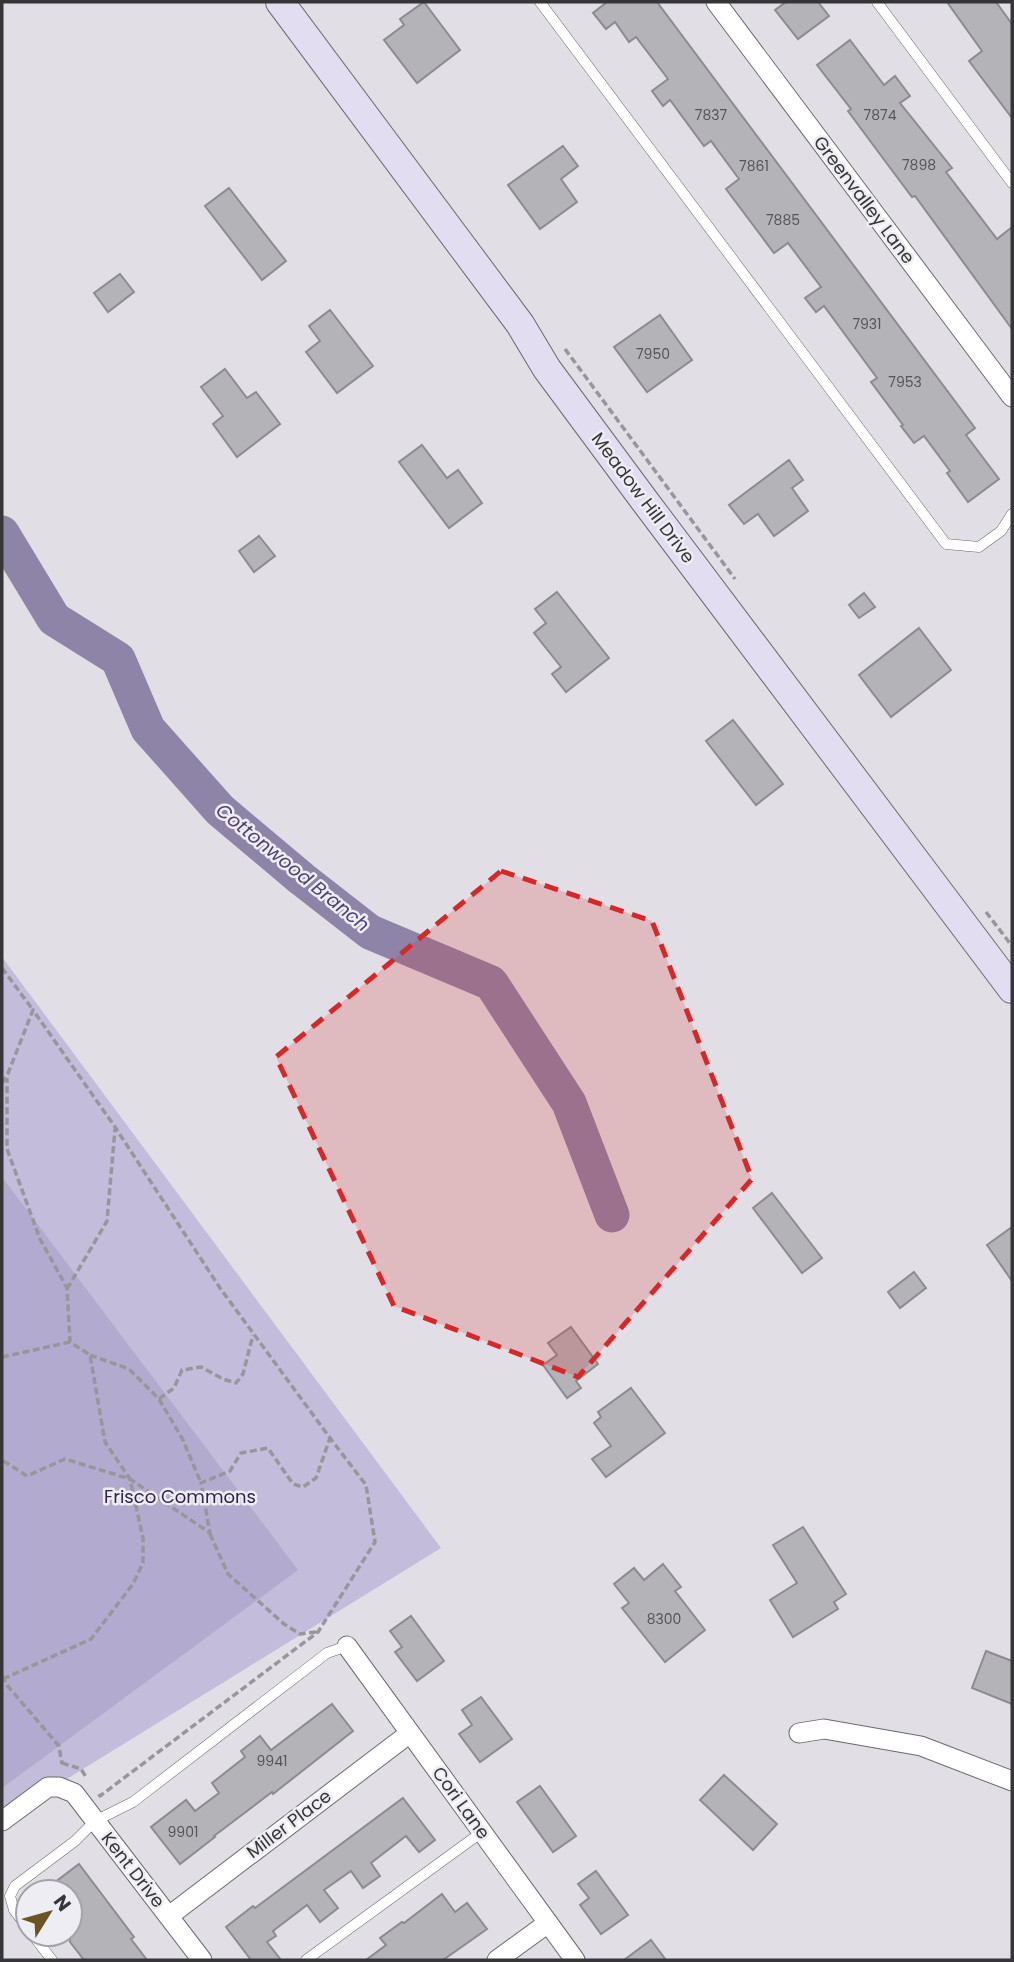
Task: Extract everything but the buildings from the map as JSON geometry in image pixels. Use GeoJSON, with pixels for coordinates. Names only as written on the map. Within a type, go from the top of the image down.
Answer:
{"type":"FeatureCollection","features":[{"type":"Feature","properties":{"kind":"street","name":"Meadow Hill Drive"},"geometry":{"type":"LineString","coordinates":[[281,2],[520,324],[547,369],[644,500],[1012,989]]}},
{"type":"Feature","properties":{"kind":"street","name":"Greenvalley Lane"},"geometry":{"type":"LineString","coordinates":[[716,2],[1012,397]]}},
{"type":"Feature","properties":{"kind":"street","name":"Cori Lane"},"geometry":{"type":"LineString","coordinates":[[347,1646],[575,1960]]}},
{"type":"Feature","properties":{"kind":"street"},"geometry":{"type":"LineString","coordinates":[[799,1733],[824,1729],[921,1746],[1012,1781]]}},
{"type":"Feature","properties":{"kind":"street","name":"Miller Place"},"geometry":{"type":"LineString","coordinates":[[169,1916],[410,1733]]}},
{"type":"Feature","properties":{"kind":"street"},"geometry":{"type":"LineString","coordinates":[[2,1821],[48,1787],[59,1787]]}},
{"type":"Feature","properties":{"kind":"street","name":"Kent Drive"},"geometry":{"type":"LineString","coordinates":[[59,1787],[74,1793],[202,1960]]}},
{"type":"Feature","properties":{"kind":"street"},"geometry":{"type":"LineString","coordinates":[[497,1960],[548,1923]]}},
{"type":"Feature","properties":{"kind":"lane"},"geometry":{"type":"LineString","coordinates":[[540,2],[946,544],[979,547],[1001,531],[1012,514]]}},
{"type":"Feature","properties":{"kind":"lane"},"geometry":{"type":"LineString","coordinates":[[877,2],[1012,183]]}},
{"type":"Feature","properties":{"kind":"lane"},"geometry":{"type":"LineString","coordinates":[[26,1878],[75,1841],[95,1821],[133,1802],[327,1653],[347,1646]]}},
{"type":"Feature","properties":{"kind":"lane"},"geometry":{"type":"LineString","coordinates":[[306,1960],[482,1832]]}},
{"type":"Feature","properties":{"kind":"lane"},"geometry":{"type":"LineString","coordinates":[[14,1888],[10,1896],[14,1910]]}},
{"type":"Feature","properties":{"kind":"path"},"geometry":{"type":"LineString","coordinates":[[559,342],[735,579]]}},
{"type":"Feature","properties":{"kind":"path"},"geometry":{"type":"LineString","coordinates":[[980,904],[1012,946]]}},
{"type":"Feature","properties":{"kind":"path"},"geometry":{"type":"LineString","coordinates":[[2,968],[115,1127],[253,1335],[366,1485],[375,1542],[318,1632],[100,1796],[93,1787]]}},
{"type":"Feature","properties":{"kind":"path"},"geometry":{"type":"LineString","coordinates":[[2,1083],[33,1010]]}},
{"type":"Feature","properties":{"kind":"path"},"geometry":{"type":"LineString","coordinates":[[7,1076],[7,1149],[40,1239],[68,1288],[70,1342]]}},
{"type":"Feature","properties":{"kind":"path"},"geometry":{"type":"LineString","coordinates":[[68,1288],[107,1221],[115,1127]]}},
{"type":"Feature","properties":{"kind":"path"},"geometry":{"type":"LineString","coordinates":[[159,1399],[174,1388],[181,1370],[201,1367],[223,1379],[236,1382],[243,1374],[253,1335]]}},
{"type":"Feature","properties":{"kind":"path"},"geometry":{"type":"LineString","coordinates":[[2,1357],[70,1342],[90,1354],[129,1369],[159,1399],[183,1440],[201,1483],[210,1533],[228,1574],[284,1624],[300,1634],[318,1632]]}},
{"type":"Feature","properties":{"kind":"path"},"geometry":{"type":"LineString","coordinates":[[59,1787],[62,1763],[59,1746],[3,1677],[91,1639],[133,1584],[143,1563],[143,1538],[130,1479],[105,1442],[90,1354]]}},
{"type":"Feature","properties":{"kind":"path"},"geometry":{"type":"LineString","coordinates":[[201,1483],[230,1471],[241,1453],[268,1448],[293,1484],[303,1487],[316,1478],[330,1438]]}},
{"type":"Feature","properties":{"kind":"path"},"geometry":{"type":"LineString","coordinates":[[2,1460],[27,1476],[65,1459],[130,1479],[210,1533]]}},
{"type":"Feature","properties":{"kind":"path"},"geometry":{"type":"LineString","coordinates":[[62,1763],[81,1769],[87,1778]]}},
{"type":"Feature","properties":{"kind":"highlighted area"},"geometry":{"type":"Polygon","coordinates":[[[501,871],[652,921],[752,1179],[578,1377],[394,1306],[276,1057],[501,871]]]}},
{"type":"Feature","properties":{"kind":"green space","name":"Frisco Commons"},"geometry":{"type":"Polygon","coordinates":[[[2,957],[441,1548],[2,1819],[2,957]]]}},
{"type":"Feature","properties":{"kind":"green space"},"geometry":{"type":"Polygon","coordinates":[[[2,1177],[298,1570],[2,1788],[2,1177]]]}},
{"type":"Feature","properties":{"kind":"waterway","name":"Cottonwood Branch"},"geometry":{"type":"LineString","coordinates":[[2,533],[54,619],[118,659],[148,729],[220,810],[370,932],[491,983],[569,1103],[612,1215]]}}]}
